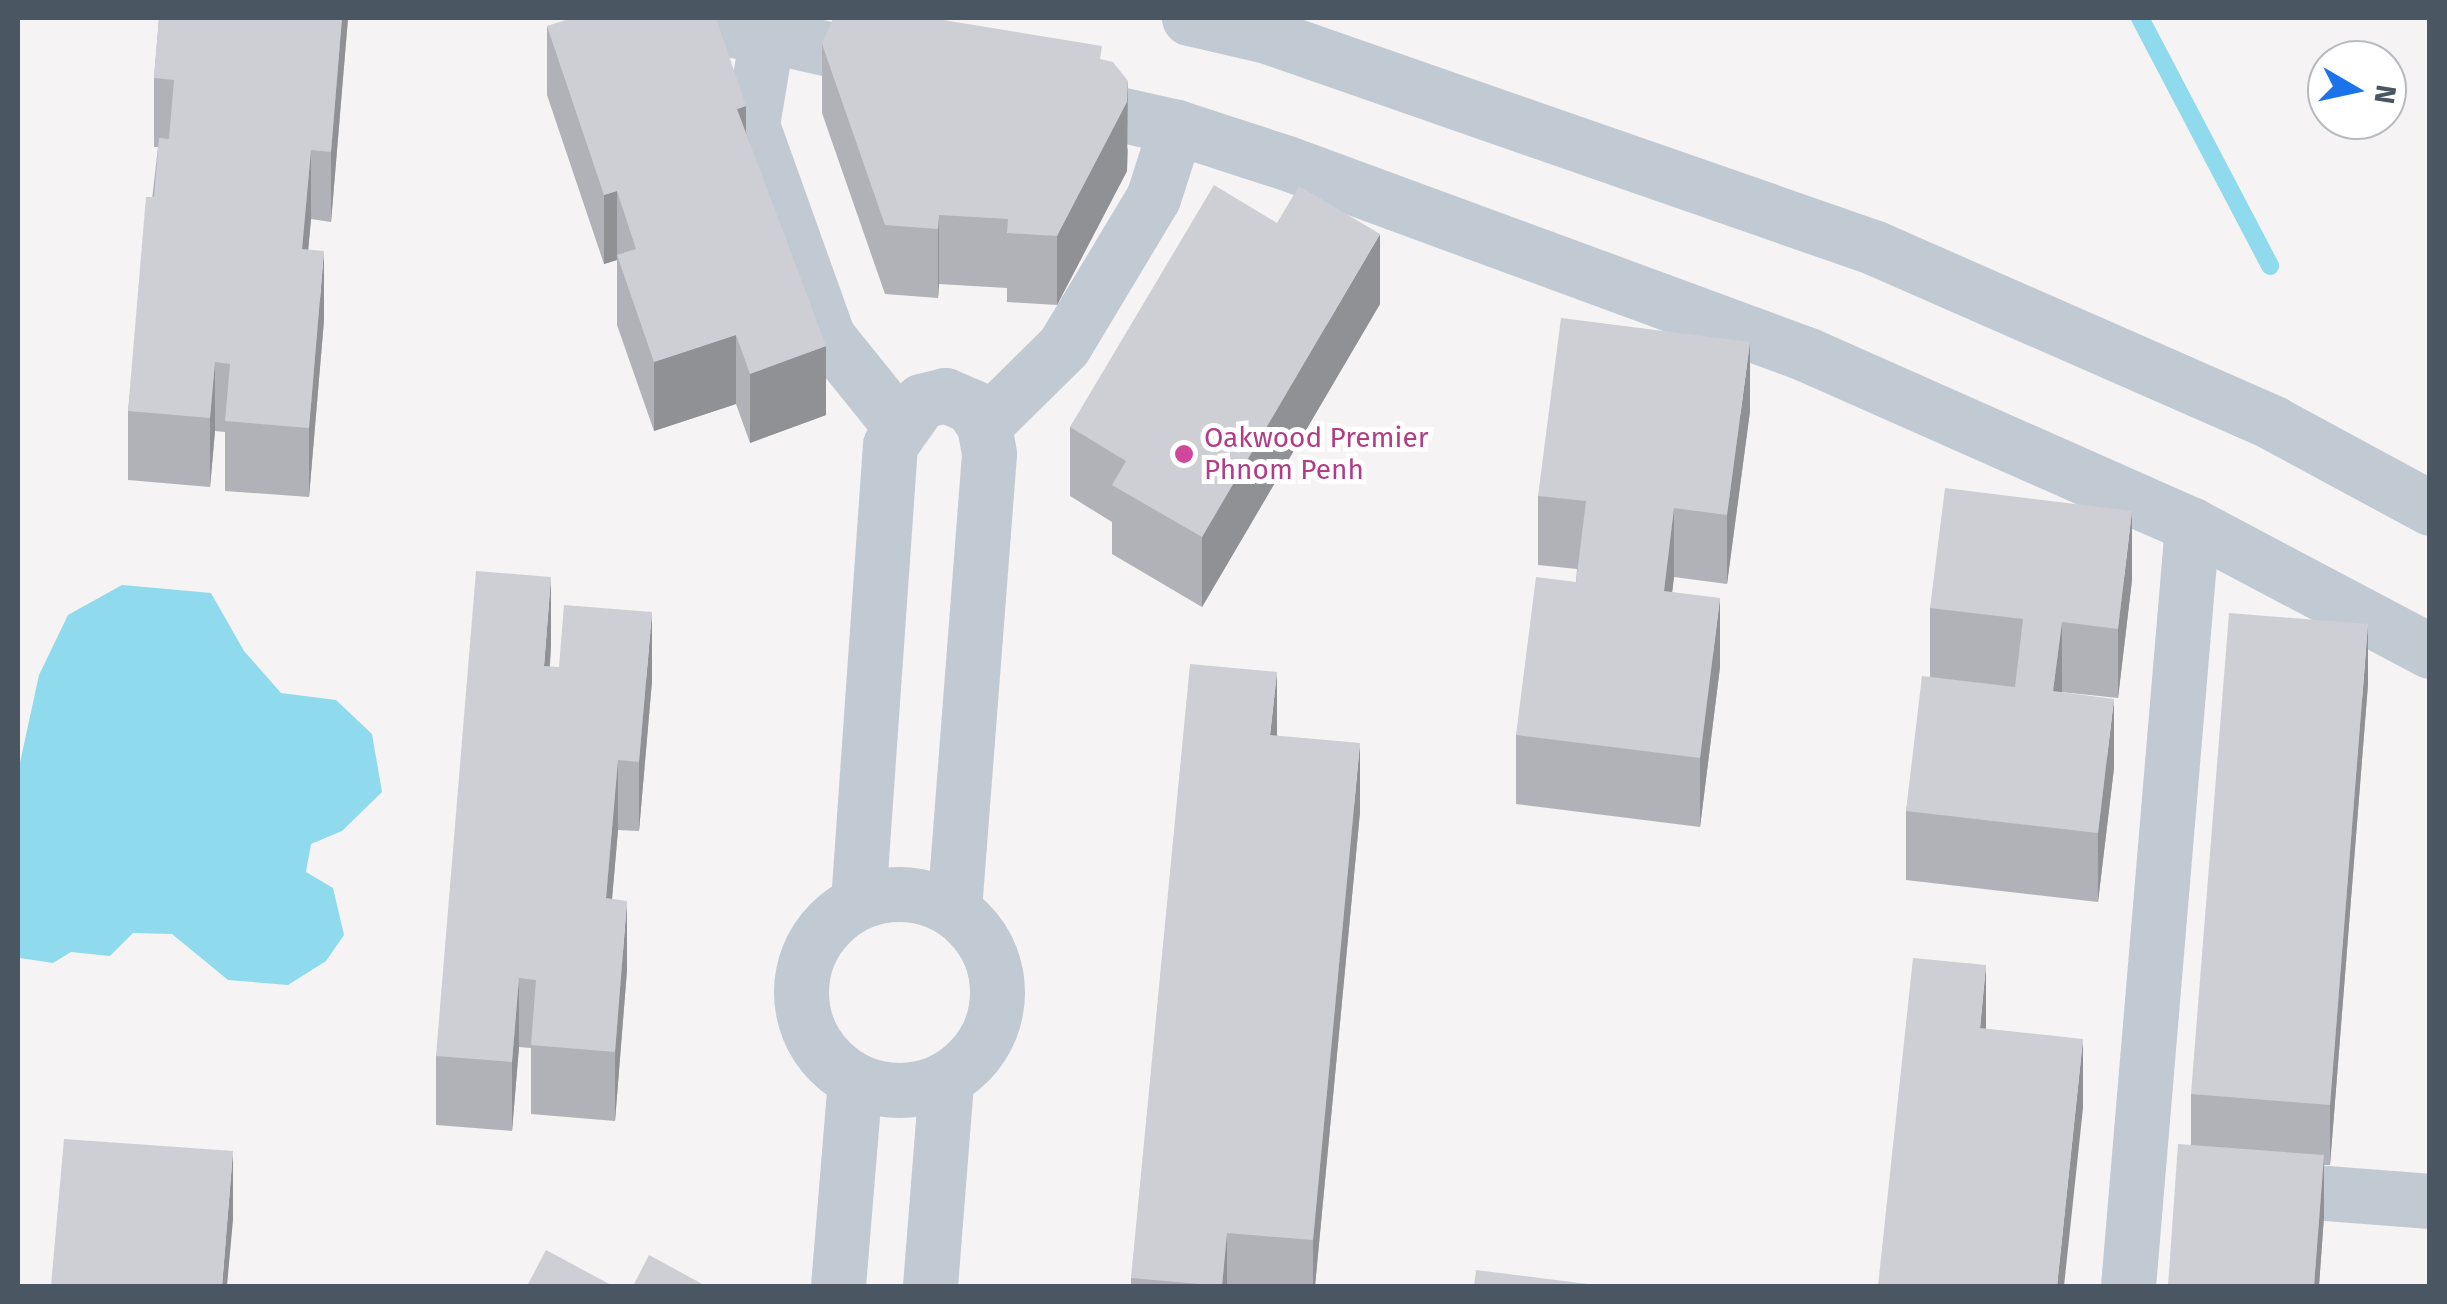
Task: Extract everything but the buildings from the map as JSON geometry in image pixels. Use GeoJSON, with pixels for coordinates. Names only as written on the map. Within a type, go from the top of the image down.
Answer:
{"type":"FeatureCollection","features":[{"type":"Feature","properties":{"kind":"street"},"geometry":{"type":"LineString","coordinates":[[647,18],[767,35],[942,74]]}},
{"type":"Feature","properties":{"kind":"street"},"geometry":{"type":"LineString","coordinates":[[1190,18],[1267,36],[1873,247],[2273,423],[2430,508]]}},
{"type":"Feature","properties":{"kind":"street"},"geometry":{"type":"LineString","coordinates":[[767,35],[752,124],[828,337],[899,425]]}},
{"type":"Feature","properties":{"kind":"street"},"geometry":{"type":"LineString","coordinates":[[1001,88],[1176,127],[1806,354],[2192,525],[2430,651]]}},
{"type":"Feature","properties":{"kind":"street"},"geometry":{"type":"LineString","coordinates":[[984,425],[1064,346],[1152,198],[1176,127]]}},
{"type":"Feature","properties":{"kind":"street"},"geometry":{"type":"LineString","coordinates":[[858,902],[890,445],[899,425],[921,402],[945,395],[971,406],[984,425],[989,454],[954,910]]}},
{"type":"Feature","properties":{"kind":"street"},"geometry":{"type":"LineString","coordinates":[[2128,1286],[2192,525]]}},
{"type":"Feature","properties":{"kind":"street"},"geometry":{"type":"LineString","coordinates":[[897,892],[954,910],[992,955],[998,988],[994,1022],[973,1056],[946,1083],[888,1091],[855,1081],[816,1046],[803,1014],[802,980],[821,934],[858,902],[897,892]]}},
{"type":"Feature","properties":{"kind":"street"},"geometry":{"type":"LineString","coordinates":[[838,1286],[855,1081]]}},
{"type":"Feature","properties":{"kind":"street"},"geometry":{"type":"LineString","coordinates":[[930,1286],[946,1083]]}},
{"type":"Feature","properties":{"kind":"street"},"geometry":{"type":"LineString","coordinates":[[2137,1179],[2430,1201]]}},
{"type":"Feature","properties":{"kind":"water"},"geometry":{"type":"Polygon","coordinates":[[[122,585],[211,593],[244,651],[281,693],[336,700],[372,734],[382,792],[342,831],[311,844],[306,872],[333,888],[344,935],[326,961],[288,985],[228,980],[172,934],[133,933],[110,956],[71,952],[53,963],[20,958],[18,772],[39,675],[68,615],[122,585]]]}},
{"type":"Feature","properties":{"kind":"waterway"},"geometry":{"type":"LineString","coordinates":[[2140,18],[2270,266]]}},
{"type":"Feature","properties":{"kind":"place","name":"Oakwood Premier Phnom Penh"},"geometry":{"type":"Point","coordinates":[1184,454]}}]}
